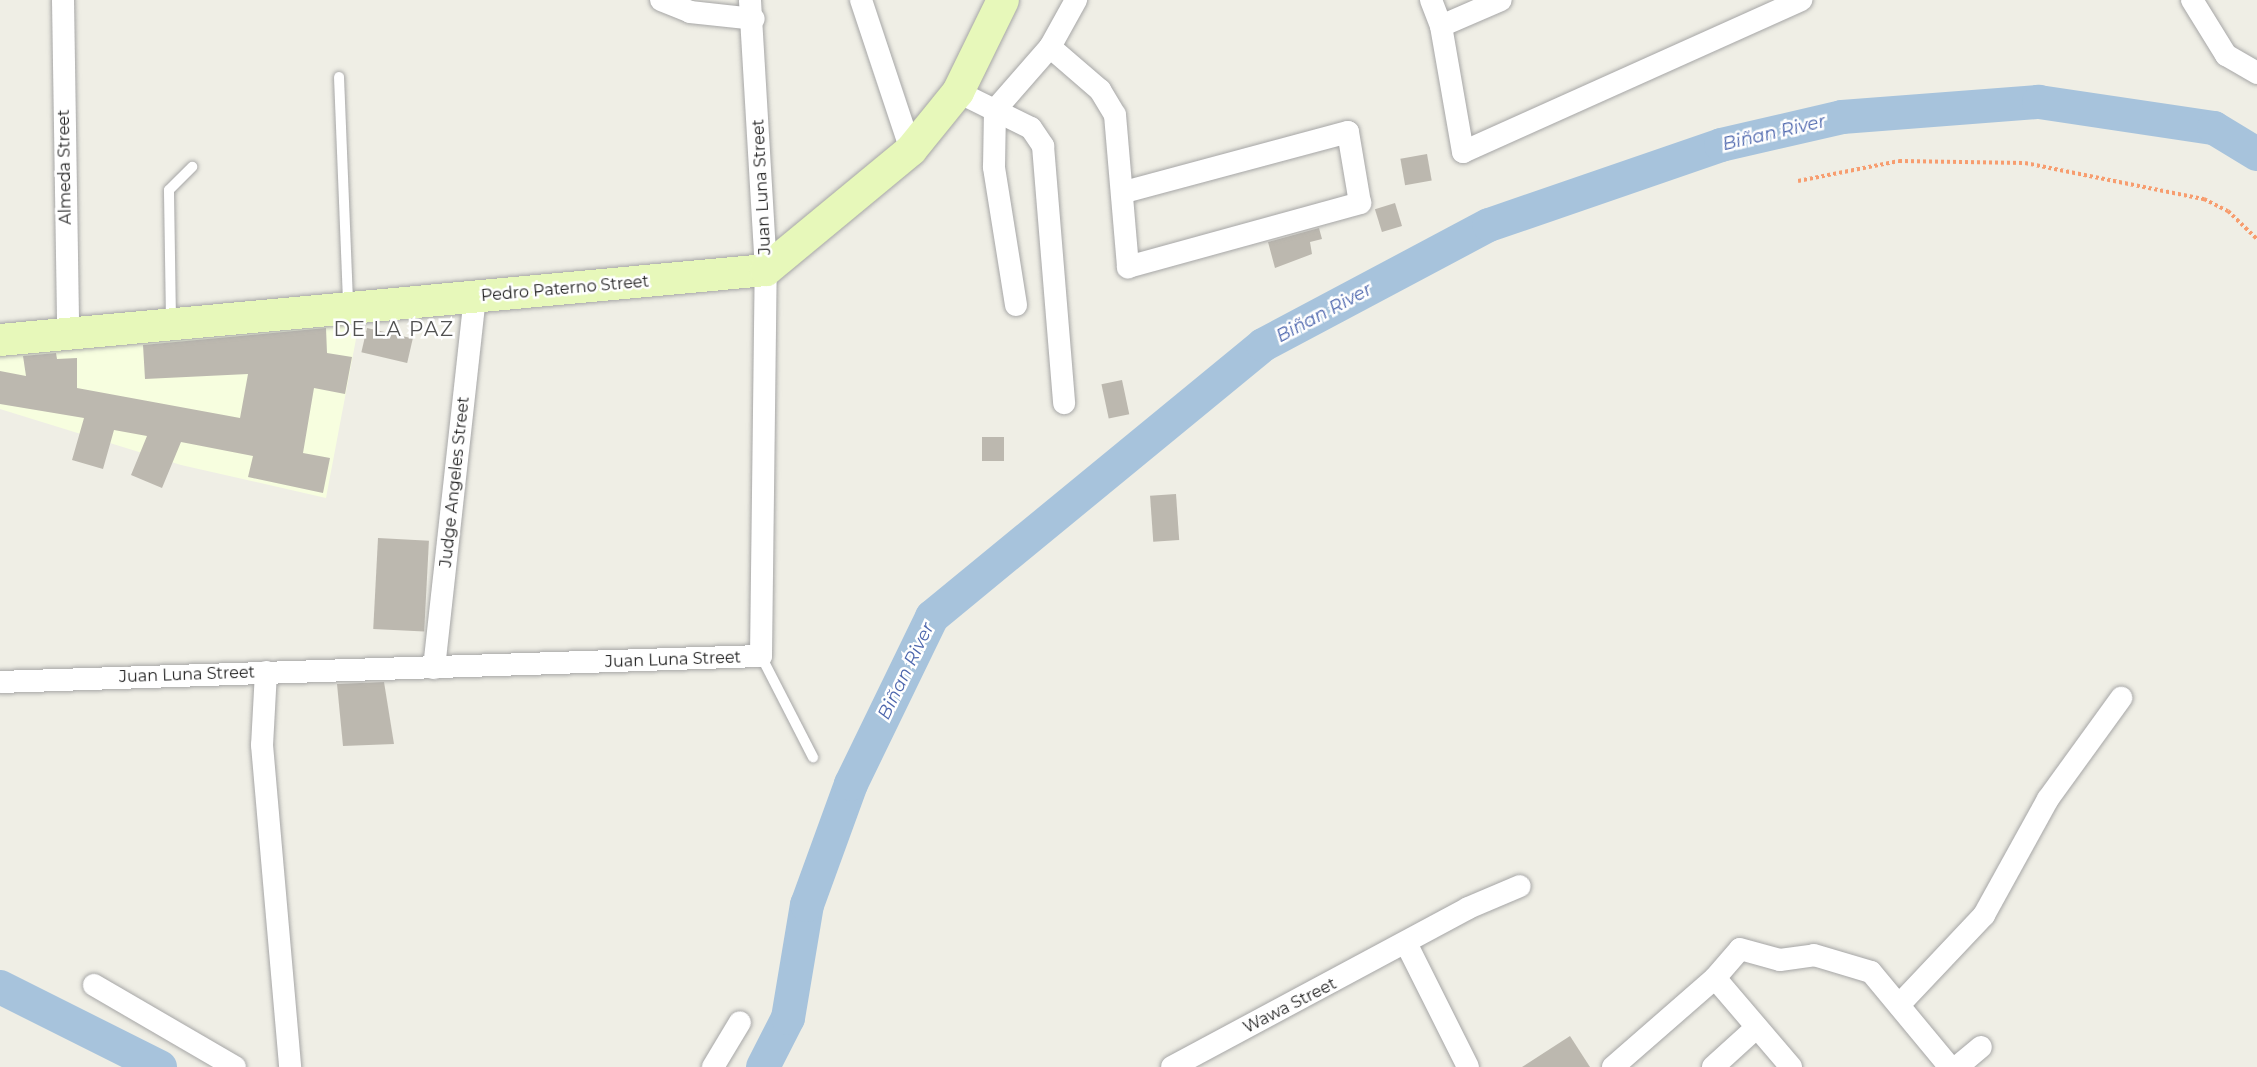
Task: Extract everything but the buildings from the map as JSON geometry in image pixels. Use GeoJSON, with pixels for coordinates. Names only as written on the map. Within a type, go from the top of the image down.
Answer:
{"type":"FeatureCollection","features":[{"type":"Feature","properties":{"kind":"street","name":"Almeda Street"},"geometry":{"type":"LineString","coordinates":[[63,0],[68,334]]}},
{"type":"Feature","properties":{"kind":"street"},"geometry":{"type":"LineString","coordinates":[[661,0],[690,12],[752,10]]}},
{"type":"Feature","properties":{"kind":"street"},"geometry":{"type":"LineString","coordinates":[[861,0],[911,150]]}},
{"type":"Feature","properties":{"kind":"street"},"geometry":{"type":"LineString","coordinates":[[766,270],[911,150],[958,92],[1003,0]]}},
{"type":"Feature","properties":{"kind":"street"},"geometry":{"type":"LineString","coordinates":[[1016,305],[994,167],[995,110],[1050,47],[1076,0]]}},
{"type":"Feature","properties":{"kind":"street"},"geometry":{"type":"LineString","coordinates":[[1431,0],[1441,26],[1464,152],[1801,0]]}},
{"type":"Feature","properties":{"kind":"street"},"geometry":{"type":"LineString","coordinates":[[1441,26],[1501,0]]}},
{"type":"Feature","properties":{"kind":"street"},"geometry":{"type":"LineString","coordinates":[[2192,0],[2226,56],[2257,74]]}},
{"type":"Feature","properties":{"kind":"street","name":"Juan Luna Street"},"geometry":{"type":"LineString","coordinates":[[0,682],[761,656],[766,270],[752,10]]}},
{"type":"Feature","properties":{"kind":"street"},"geometry":{"type":"LineString","coordinates":[[1050,47],[1100,90],[1115,115],[1124,192],[1128,267],[1360,203],[1348,132],[1124,192]]}},
{"type":"Feature","properties":{"kind":"street"},"geometry":{"type":"LineString","coordinates":[[958,92],[1031,128],[1043,146],[1064,403]]}},
{"type":"Feature","properties":{"kind":"street","name":"Pedro Paterno Street"},"geometry":{"type":"LineString","coordinates":[[0,340],[349,311],[766,270]]}},
{"type":"Feature","properties":{"kind":"street","name":"Judge Angeles Street"},"geometry":{"type":"LineString","coordinates":[[434,668],[475,297]]}},
{"type":"Feature","properties":{"kind":"street"},"geometry":{"type":"LineString","coordinates":[[266,672],[262,745],[290,1067]]}},
{"type":"Feature","properties":{"kind":"street"},"geometry":{"type":"LineString","coordinates":[[1899,1005],[1978,923],[2049,799],[2121,698]]}},
{"type":"Feature","properties":{"kind":"street","name":"Wawa Street"},"geometry":{"type":"LineString","coordinates":[[1172,1067],[1407,945],[1468,908],[1520,886]]}},
{"type":"Feature","properties":{"kind":"street"},"geometry":{"type":"LineString","coordinates":[[1407,945],[1468,1067]]}},
{"type":"Feature","properties":{"kind":"street"},"geometry":{"type":"LineString","coordinates":[[1613,1067],[1715,978],[1740,949],[1780,960],[1814,955],[1871,972],[1950,1067]]}},
{"type":"Feature","properties":{"kind":"street"},"geometry":{"type":"LineString","coordinates":[[1715,978],[1791,1067]]}},
{"type":"Feature","properties":{"kind":"street"},"geometry":{"type":"LineString","coordinates":[[94,985],[235,1067]]}},
{"type":"Feature","properties":{"kind":"street"},"geometry":{"type":"LineString","coordinates":[[713,1067],[740,1022]]}},
{"type":"Feature","properties":{"kind":"street"},"geometry":{"type":"LineString","coordinates":[[1713,1067],[1757,1027]]}},
{"type":"Feature","properties":{"kind":"street"},"geometry":{"type":"LineString","coordinates":[[1957,1067],[1981,1047]]}},
{"type":"Feature","properties":{"kind":"lane"},"geometry":{"type":"LineString","coordinates":[[339,77],[349,311]]}},
{"type":"Feature","properties":{"kind":"lane"},"geometry":{"type":"LineString","coordinates":[[171,327],[169,190],[192,166]]}},
{"type":"Feature","properties":{"kind":"lane"},"geometry":{"type":"LineString","coordinates":[[761,656],[813,757]]}},
{"type":"Feature","properties":{"kind":"path"},"geometry":{"type":"LineString","coordinates":[[1798,181],[1899,161],[2025,163],[2204,199],[2228,211],[2257,239]]}},
{"type":"Feature","properties":{"kind":"shaded area"},"geometry":{"type":"Polygon","coordinates":[[[359,323],[326,498],[181,465],[0,409],[0,353],[359,323]]]}},
{"type":"Feature","properties":{"kind":"waterway","name":"Biñan River"},"geometry":{"type":"LineString","coordinates":[[763,1067],[788,1018],[807,905],[851,784],[932,617],[1263,345],[1489,225],[1721,145],[1842,117],[2039,102],[2214,128],[2257,154]]}},
{"type":"Feature","properties":{"kind":"waterway","name":"Biñan River"},"geometry":{"type":"LineString","coordinates":[[0,987],[160,1067]]}},
{"type":"Feature","properties":{"kind":"district","name":"DE LA PAZ"},"geometry":{"type":"Point","coordinates":[394,329]}}]}
